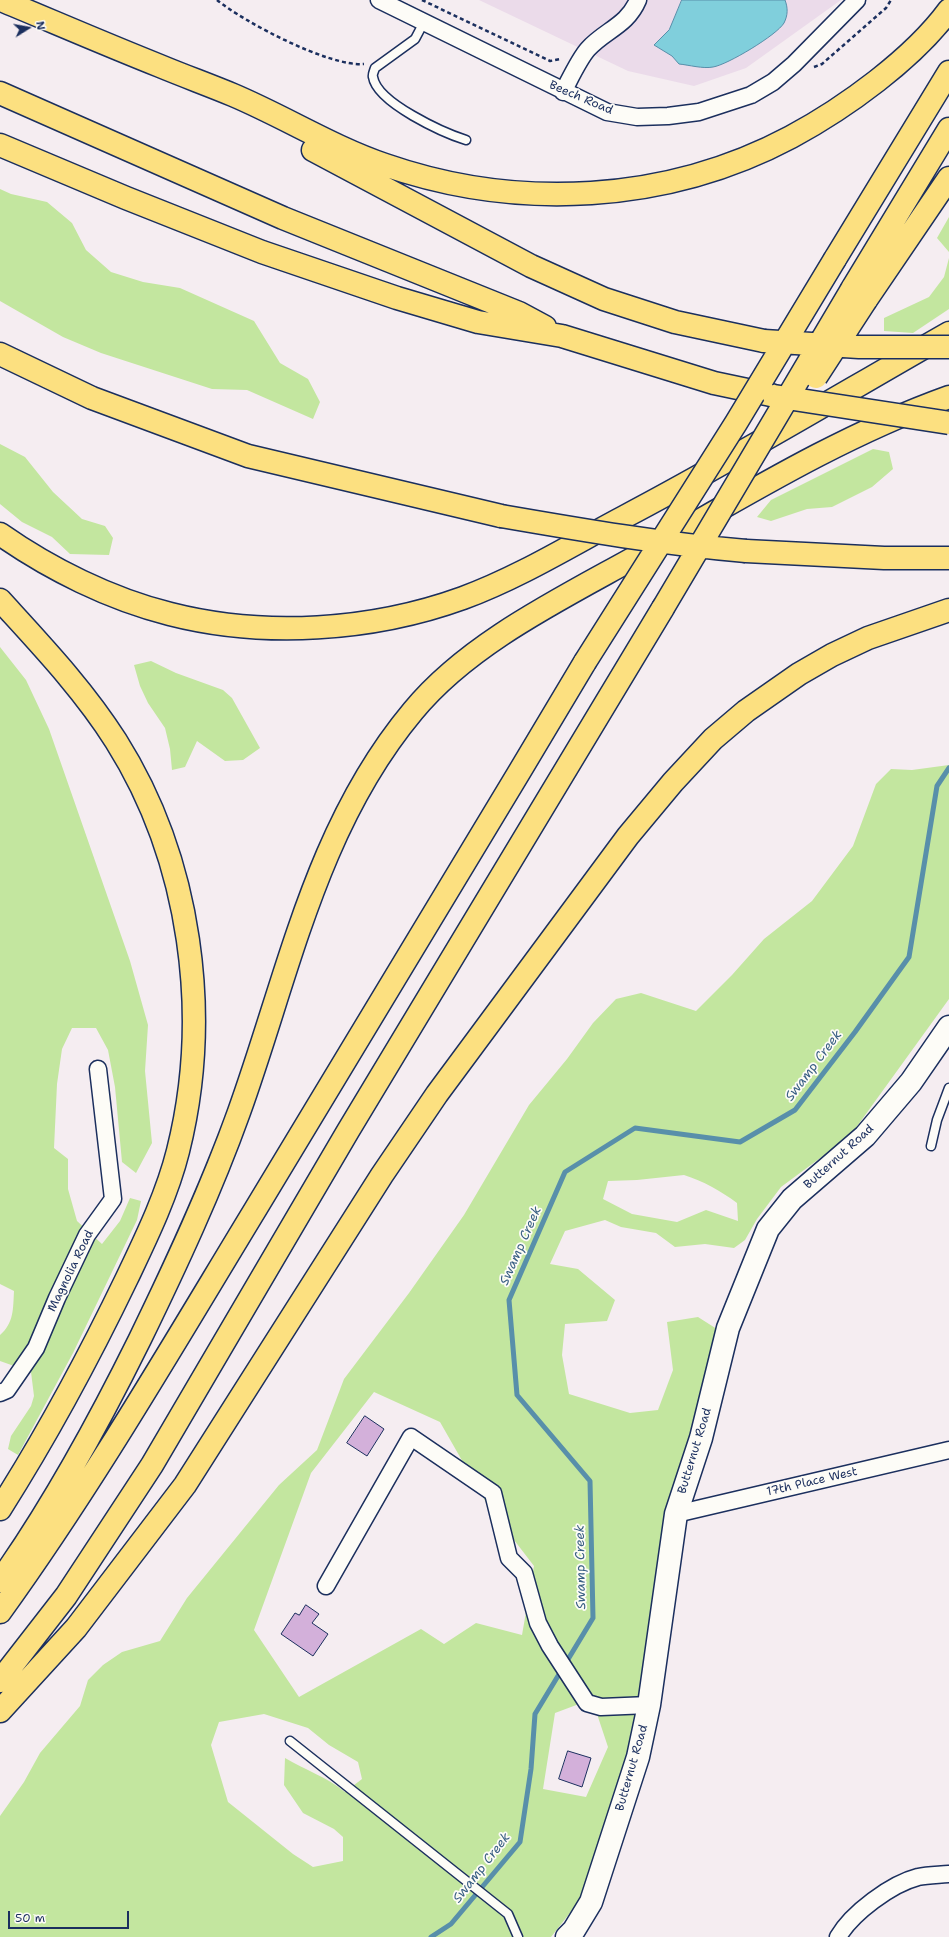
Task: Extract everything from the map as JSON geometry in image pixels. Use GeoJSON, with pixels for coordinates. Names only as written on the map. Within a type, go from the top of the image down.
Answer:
{"type":"FeatureCollection","features":[{"type":"Feature","properties":{"kind":"highway"},"geometry":{"type":"LineString","coordinates":[[1,0],[161,67],[235,96],[342,148],[425,178],[469,188],[514,193],[593,193],[672,182],[742,160],[776,145],[813,125],[875,82],[914,49],[949,10]]}},
{"type":"Feature","properties":{"kind":"highway"},"geometry":{"type":"LineString","coordinates":[[161,67],[531,266],[616,304],[675,322],[764,341],[859,347],[949,346]]}},
{"type":"Feature","properties":{"kind":"highway"},"geometry":{"type":"LineString","coordinates":[[0,1612],[37,1561],[115,1441],[585,662],[736,423],[949,72]]}},
{"type":"Feature","properties":{"kind":"highway"},"geometry":{"type":"LineString","coordinates":[[0,93],[283,218],[519,313],[562,336]]}},
{"type":"Feature","properties":{"kind":"highway"},"geometry":{"type":"LineString","coordinates":[[0,1681],[66,1596],[152,1465],[348,1131],[640,646],[663,608],[720,525],[859,294],[949,129]]}},
{"type":"Feature","properties":{"kind":"highway"},"geometry":{"type":"LineString","coordinates":[[0,145],[199,227],[339,279],[478,322],[562,336],[714,383],[771,395],[949,423]]}},
{"type":"Feature","properties":{"kind":"highway"},"geometry":{"type":"LineString","coordinates":[[859,294],[949,178]]}},
{"type":"Feature","properties":{"kind":"highway"},"geometry":{"type":"LineString","coordinates":[[0,534],[51,565],[91,585],[127,600],[170,614],[221,623],[263,627],[350,625],[392,618],[424,610],[464,597],[522,571],[666,495],[949,333]]}},
{"type":"Feature","properties":{"kind":"highway"},"geometry":{"type":"LineString","coordinates":[[0,354],[92,398],[248,456],[501,516],[631,538],[697,547],[884,558],[949,558]]}},
{"type":"Feature","properties":{"kind":"highway"},"geometry":{"type":"LineString","coordinates":[[0,1581],[68,1476],[116,1387],[178,1262],[202,1207],[239,1111],[286,966],[324,861],[342,820],[365,780],[415,708],[475,653],[537,613],[828,449],[949,398]]}},
{"type":"Feature","properties":{"kind":"highway"},"geometry":{"type":"LineString","coordinates":[[0,600],[90,704],[116,742],[140,786],[159,829],[174,879],[189,950],[194,992],[192,1066],[187,1106],[178,1152],[159,1206],[97,1342],[20,1478],[0,1509]]}},
{"type":"Feature","properties":{"kind":"highway"},"geometry":{"type":"LineString","coordinates":[[0,1711],[76,1628],[185,1485],[378,1182],[437,1094],[596,878],[628,836],[673,782],[713,739],[746,711],[799,674],[832,655],[868,638],[949,610]]}},
{"type":"Feature","properties":{"kind":"street","name":"Beech Road"},"geometry":{"type":"LineString","coordinates":[[379,0],[563,92],[607,112],[637,117],[699,112],[726,105],[751,95],[773,82],[794,64],[857,0]]}},
{"type":"Feature","properties":{"kind":"street"},"geometry":{"type":"LineString","coordinates":[[563,92],[588,49],[616,28],[634,11],[638,0]]}},
{"type":"Feature","properties":{"kind":"street","name":"Butternut Road"},"geometry":{"type":"LineString","coordinates":[[567,1937],[574,1930],[591,1902],[638,1757],[649,1704],[676,1514],[701,1438],[728,1328],[768,1230],[792,1199],[865,1136],[911,1082],[949,1027]]}},
{"type":"Feature","properties":{"kind":"street","name":"Magnolia Road"},"geometry":{"type":"LineString","coordinates":[[2,1390],[36,1348],[57,1298],[87,1235],[113,1199],[98,1069]]}},
{"type":"Feature","properties":{"kind":"street"},"geometry":{"type":"LineString","coordinates":[[326,1586],[411,1437],[493,1493],[509,1558],[524,1573],[538,1623],[550,1646],[587,1703],[601,1707],[649,1704]]}},
{"type":"Feature","properties":{"kind":"street","name":"17th Place West"},"geometry":{"type":"LineString","coordinates":[[676,1514],[949,1450]]}},
{"type":"Feature","properties":{"kind":"street"},"geometry":{"type":"LineString","coordinates":[[838,1937],[864,1906],[891,1890],[918,1877],[949,1874]]}},
{"type":"Feature","properties":{"kind":"lane"},"geometry":{"type":"LineString","coordinates":[[424,22],[415,39],[375,68],[373,77],[378,87],[390,100],[412,115],[447,134],[466,140]]}},
{"type":"Feature","properties":{"kind":"lane"},"geometry":{"type":"LineString","coordinates":[[931,1146],[937,1120],[949,1088]]}},
{"type":"Feature","properties":{"kind":"lane"},"geometry":{"type":"LineString","coordinates":[[290,1741],[508,1914],[518,1937]]}},
{"type":"Feature","properties":{"kind":"path"},"geometry":{"type":"LineString","coordinates":[[217,0],[231,12],[286,41],[328,58],[358,65]]}},
{"type":"Feature","properties":{"kind":"path"},"geometry":{"type":"LineString","coordinates":[[422,0],[550,61],[560,60],[565,56]]}},
{"type":"Feature","properties":{"kind":"path"},"geometry":{"type":"LineString","coordinates":[[794,64],[807,69],[822,64],[886,8],[891,0]]}},
{"type":"Feature","properties":{"kind":"shaded area"},"geometry":{"type":"Polygon","coordinates":[[[479,0],[841,0],[746,68],[694,86],[628,71],[479,0]]]}},
{"type":"Feature","properties":{"kind":"green space"},"geometry":{"type":"Polygon","coordinates":[[[0,189],[11,194],[47,202],[72,223],[86,250],[111,272],[143,282],[180,288],[254,321],[280,363],[308,379],[320,402],[313,419],[247,390],[212,389],[101,353],[63,337],[0,301],[0,189]]]}},
{"type":"Feature","properties":{"kind":"green space"},"geometry":{"type":"Polygon","coordinates":[[[949,217],[949,252],[937,238],[949,217]]]}},
{"type":"Feature","properties":{"kind":"green space"},"geometry":{"type":"Polygon","coordinates":[[[949,258],[949,309],[913,333],[884,331],[884,318],[929,297],[944,277],[949,258]]]}},
{"type":"Feature","properties":{"kind":"green space"},"geometry":{"type":"Polygon","coordinates":[[[0,444],[25,457],[53,492],[82,519],[105,526],[113,538],[109,555],[70,554],[52,537],[22,522],[0,504],[0,444]]]}},
{"type":"Feature","properties":{"kind":"green space"},"geometry":{"type":"Polygon","coordinates":[[[873,449],[889,452],[893,469],[872,487],[832,507],[807,509],[771,521],[757,517],[771,500],[873,449]]]}},
{"type":"Feature","properties":{"kind":"green space"},"geometry":{"type":"Polygon","coordinates":[[[0,647],[26,680],[49,729],[130,961],[148,1025],[145,1071],[152,1143],[136,1173],[122,1162],[115,1087],[108,1050],[96,1028],[72,1028],[62,1049],[57,1084],[54,1148],[68,1159],[68,1189],[77,1221],[102,1244],[120,1221],[130,1198],[141,1201],[137,1220],[73,1353],[18,1455],[8,1449],[11,1436],[31,1406],[34,1396],[31,1372],[0,1361],[0,1335],[8,1326],[12,1315],[14,1291],[0,1284],[0,647]]]}},
{"type":"Feature","properties":{"kind":"green space"},"geometry":{"type":"Polygon","coordinates":[[[151,661],[176,673],[223,690],[232,698],[260,748],[243,760],[225,761],[197,741],[185,767],[172,770],[170,749],[165,728],[148,703],[140,686],[134,665],[151,661]]]}},
{"type":"Feature","properties":{"kind":"green space"},"geometry":{"type":"Polygon","coordinates":[[[949,765],[949,999],[850,1136],[781,1187],[757,1219],[745,1240],[734,1248],[705,1244],[675,1247],[656,1233],[621,1227],[605,1220],[565,1231],[550,1264],[578,1269],[615,1300],[607,1321],[565,1324],[562,1355],[569,1394],[630,1413],[658,1410],[673,1370],[667,1322],[698,1317],[720,1331],[629,1754],[584,1895],[551,1937],[0,1937],[0,1816],[24,1782],[40,1753],[80,1706],[88,1680],[103,1665],[122,1652],[160,1641],[187,1598],[279,1485],[317,1450],[344,1379],[409,1293],[464,1215],[529,1105],[567,1059],[593,1023],[616,999],[641,993],[696,1011],[732,975],[764,939],[812,901],[853,846],[876,784],[891,769],[912,770],[949,765]],[[684,1175],[637,1180],[608,1181],[603,1199],[632,1214],[677,1222],[706,1210],[738,1221],[737,1203],[718,1190],[698,1180],[684,1175]],[[374,1392],[311,1473],[254,1630],[299,1697],[421,1629],[444,1644],[476,1623],[522,1635],[534,1566],[488,1506],[440,1422],[374,1392]],[[579,1704],[555,1713],[543,1789],[586,1797],[608,1747],[596,1711],[579,1704]],[[264,1714],[219,1722],[211,1745],[228,1802],[293,1854],[313,1867],[343,1861],[343,1837],[334,1829],[303,1813],[284,1785],[285,1758],[323,1778],[345,1792],[362,1779],[358,1762],[329,1745],[308,1728],[264,1714]]]}},
{"type":"Feature","properties":{"kind":"water"},"geometry":{"type":"Polygon","coordinates":[[[682,0],[785,0],[787,14],[784,23],[772,35],[740,55],[713,67],[696,67],[679,64],[672,56],[654,45],[669,30],[682,0]]]}},
{"type":"Feature","properties":{"kind":"building"},"geometry":{"type":"Polygon","coordinates":[[[365,1416],[384,1429],[367,1456],[347,1443],[365,1416]]]}},
{"type":"Feature","properties":{"kind":"building"},"geometry":{"type":"Polygon","coordinates":[[[306,1605],[319,1614],[312,1623],[328,1634],[313,1656],[281,1634],[295,1613],[299,1615],[306,1605]]]}},
{"type":"Feature","properties":{"kind":"building"},"geometry":{"type":"Polygon","coordinates":[[[568,1751],[591,1758],[582,1787],[559,1779],[568,1751]]]}},
{"type":"Feature","properties":{"kind":"waterway","name":"Swamp Creek"},"geometry":{"type":"LineString","coordinates":[[431,1937],[451,1924],[520,1842],[531,1769],[535,1714],[593,1618],[590,1481],[517,1395],[509,1300],[565,1172],[635,1128],[740,1142],[795,1110],[855,1032],[909,957],[937,786],[949,768]]}}]}
